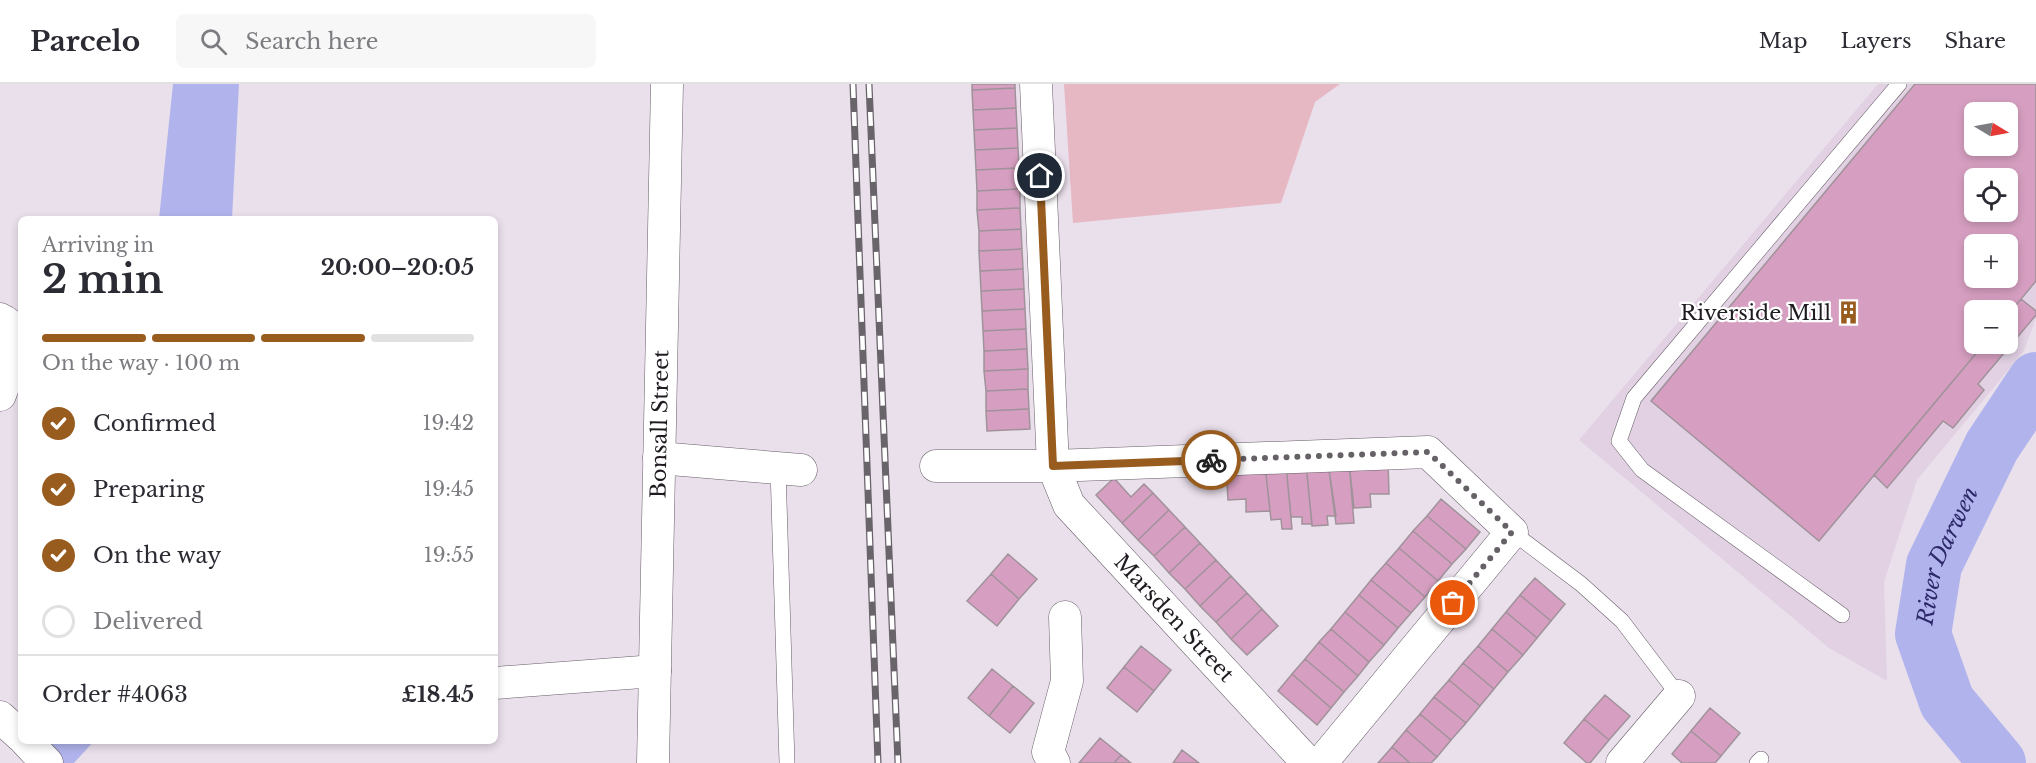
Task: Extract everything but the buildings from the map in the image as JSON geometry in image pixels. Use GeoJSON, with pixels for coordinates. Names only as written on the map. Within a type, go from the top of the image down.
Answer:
{"type":"FeatureCollection","features":[{"type":"Feature","properties":{"kind":"street","name":"Bonsall Street"},"geometry":{"type":"LineString","coordinates":[[653,763],[667,84]]}},
{"type":"Feature","properties":{"kind":"street","name":"Marsden Street"},"geometry":{"type":"LineString","coordinates":[[1036,84],[1053,466],[1069,505],[1308,763]]}},
{"type":"Feature","properties":{"kind":"street"},"geometry":{"type":"LineString","coordinates":[[0,319],[4,321],[16,339],[16,348],[0,395]]}},
{"type":"Feature","properties":{"kind":"street"},"geometry":{"type":"LineString","coordinates":[[936,466],[1053,466],[1428,452],[1512,532],[1321,763]]}},
{"type":"Feature","properties":{"kind":"street"},"geometry":{"type":"LineString","coordinates":[[659,458],[790,469]]}},
{"type":"Feature","properties":{"kind":"street"},"geometry":{"type":"LineString","coordinates":[[1054,763],[1048,752],[1067,681],[1065,618]]}},
{"type":"Feature","properties":{"kind":"street"},"geometry":{"type":"LineString","coordinates":[[498,683],[655,671]]}},
{"type":"Feature","properties":{"kind":"street"},"geometry":{"type":"LineString","coordinates":[[1622,763],[1679,696]]}},
{"type":"Feature","properties":{"kind":"street"},"geometry":{"type":"LineString","coordinates":[[29,744],[47,763]]}},
{"type":"Feature","properties":{"kind":"lane"},"geometry":{"type":"LineString","coordinates":[[1842,615],[1642,470],[1619,441],[1634,398],[1899,84]]}},
{"type":"Feature","properties":{"kind":"lane"},"geometry":{"type":"LineString","coordinates":[[787,763],[790,469]]}},
{"type":"Feature","properties":{"kind":"lane"},"geometry":{"type":"LineString","coordinates":[[1512,532],[1581,584],[1622,621],[1679,696]]}},
{"type":"Feature","properties":{"kind":"shaded area"},"geometry":{"type":"Polygon","coordinates":[[[1064,84],[1340,84],[1315,102],[1281,203],[1073,223],[1064,84]]]}},
{"type":"Feature","properties":{"kind":"shaded area","name":"Riverside Mill"},"geometry":{"type":"Polygon","coordinates":[[[1878,84],[2036,84],[2036,318],[2024,351],[1917,480],[1884,582],[1887,681],[1829,648],[1579,440],[1878,84]]]}},
{"type":"Feature","properties":{"kind":"water"},"geometry":{"type":"Polygon","coordinates":[[[173,84],[239,84],[232,216],[159,216],[173,84]]]}},
{"type":"Feature","properties":{"kind":"water"},"geometry":{"type":"Polygon","coordinates":[[[33,744],[91,744],[74,763],[25,763],[33,744]]]}},
{"type":"Feature","properties":{"kind":"waterway","name":"River Darwen"},"geometry":{"type":"LineString","coordinates":[[1998,763],[1947,702],[1923,634],[1934,565],[1992,446],[2036,380]]}},
{"type":"Feature","properties":{"kind":"railway"},"geometry":{"type":"LineString","coordinates":[[853,84],[878,763]]}},
{"type":"Feature","properties":{"kind":"railway"},"geometry":{"type":"LineString","coordinates":[[869,84],[898,763]]}},
{"type":"Feature","properties":{"kind":"way so far"},"geometry":{"type":"LineString","coordinates":[[1211,460],[1428,452],[1512,532],[1453,603]]}},
{"type":"Feature","properties":{"kind":"place","name":"Riverside Mill"},"geometry":{"type":"Point","coordinates":[1849,313]}},
{"type":"Feature","properties":{"kind":"route"},"geometry":{"type":"LineString","coordinates":[[1040,176],[1053,466],[1211,460]]}}]}
